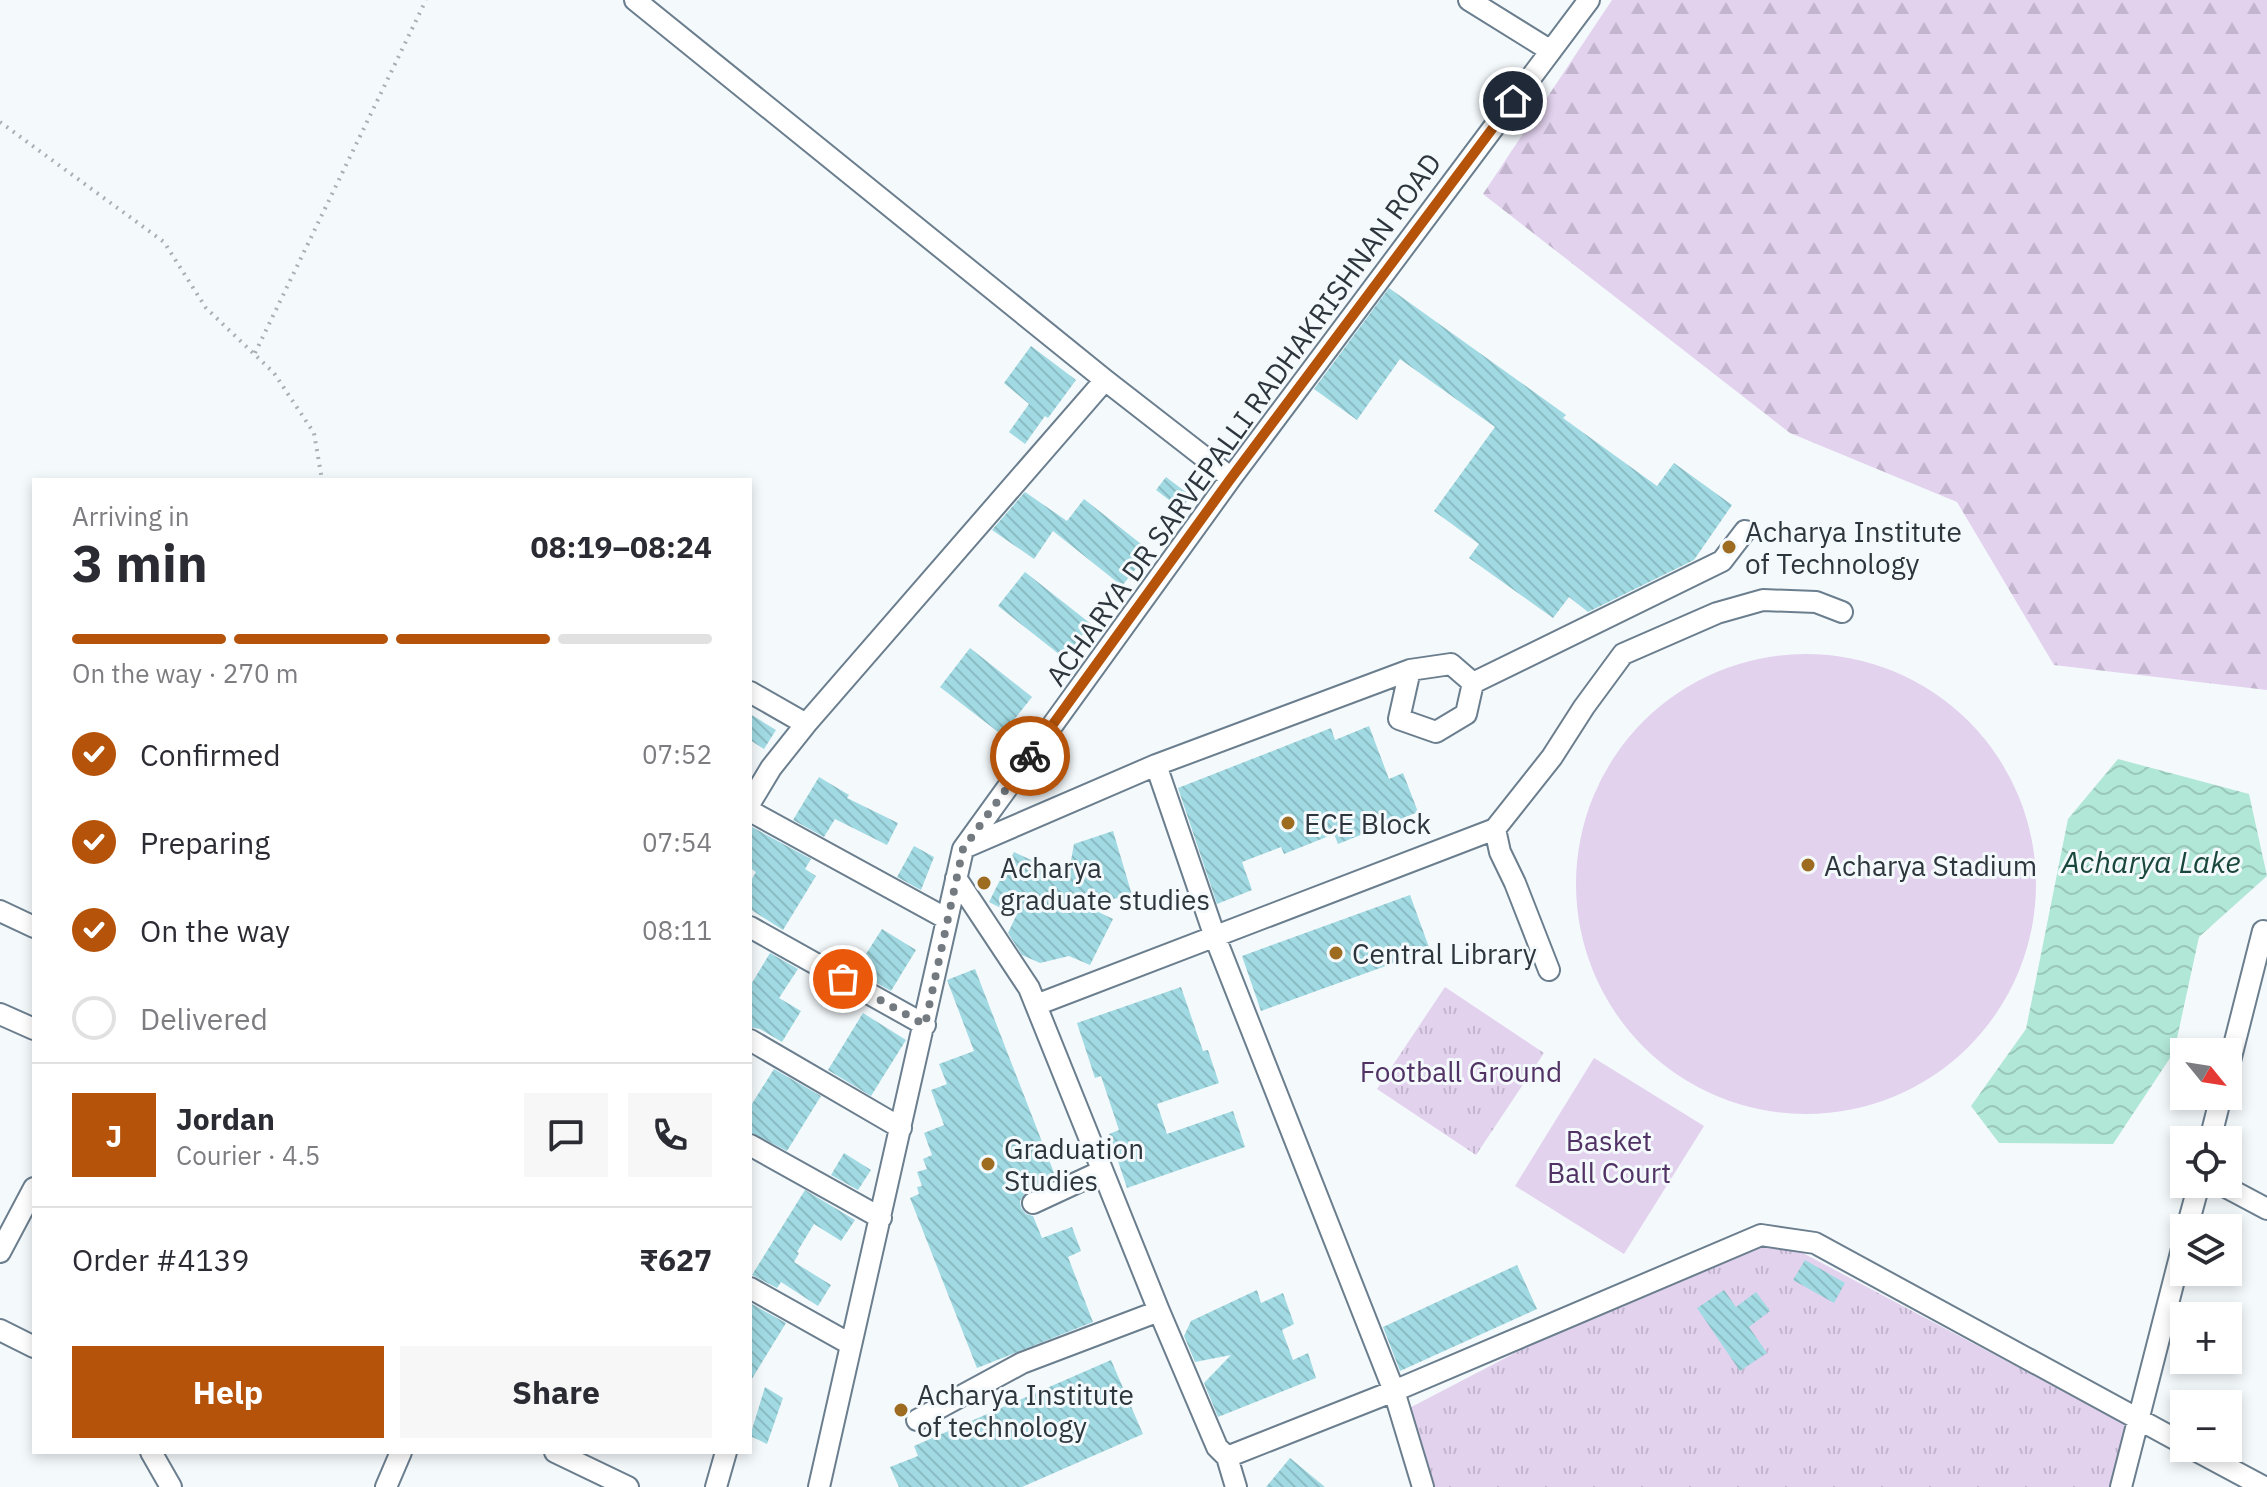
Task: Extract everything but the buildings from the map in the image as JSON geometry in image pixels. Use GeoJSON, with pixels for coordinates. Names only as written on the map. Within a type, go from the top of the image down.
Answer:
{"type":"FeatureCollection","features":[{"type":"Feature","properties":{"kind":"street"},"geometry":{"type":"LineString","coordinates":[[635,0],[1231,478]]}},
{"type":"Feature","properties":{"kind":"street"},"geometry":{"type":"LineString","coordinates":[[1469,0],[1551,51]]}},
{"type":"Feature","properties":{"kind":"street","name":"ACHARYA DR SARVEPALLI RADHAKRISHNAN ROAD"},"geometry":{"type":"LineString","coordinates":[[819,1487],[963,849],[1231,478],[1589,0]]}},
{"type":"Feature","properties":{"kind":"street"},"geometry":{"type":"LineString","coordinates":[[752,800],[771,768],[806,724],[1105,380]]}},
{"type":"Feature","properties":{"kind":"street"},"geometry":{"type":"LineString","coordinates":[[1473,683],[1722,561],[1745,531]]}},
{"type":"Feature","properties":{"kind":"street"},"geometry":{"type":"LineString","coordinates":[[1036,1005],[1495,829],[1552,757],[1623,654],[1717,613],[1763,600],[1816,602],[1842,612]]}},
{"type":"Feature","properties":{"kind":"street"},"geometry":{"type":"LineString","coordinates":[[963,849],[1156,765],[1410,670],[1451,664],[1473,683]]}},
{"type":"Feature","properties":{"kind":"street"},"geometry":{"type":"LineString","coordinates":[[1410,670],[1399,719],[1436,732],[1466,714],[1473,683]]}},
{"type":"Feature","properties":{"kind":"street"},"geometry":{"type":"LineString","coordinates":[[752,693],[806,724]]}},
{"type":"Feature","properties":{"kind":"street"},"geometry":{"type":"LineString","coordinates":[[1156,765],[1215,937],[1394,1391],[1423,1487]]}},
{"type":"Feature","properties":{"kind":"street"},"geometry":{"type":"LineString","coordinates":[[752,812],[947,919]]}},
{"type":"Feature","properties":{"kind":"street"},"geometry":{"type":"LineString","coordinates":[[1495,829],[1500,852],[1549,970]]}},
{"type":"Feature","properties":{"kind":"street"},"geometry":{"type":"LineString","coordinates":[[956,878],[1029,988],[1159,1311],[1217,1447],[1227,1457],[1236,1487]]}},
{"type":"Feature","properties":{"kind":"street"},"geometry":{"type":"LineString","coordinates":[[0,911],[32,926]]}},
{"type":"Feature","properties":{"kind":"street"},"geometry":{"type":"LineString","coordinates":[[752,928],[925,1025]]}},
{"type":"Feature","properties":{"kind":"street"},"geometry":{"type":"LineString","coordinates":[[2236,1038],[2263,931]]}},
{"type":"Feature","properties":{"kind":"street"},"geometry":{"type":"LineString","coordinates":[[0,1014],[32,1028]]}},
{"type":"Feature","properties":{"kind":"street"},"geometry":{"type":"LineString","coordinates":[[752,1041],[901,1128]]}},
{"type":"Feature","properties":{"kind":"street"},"geometry":{"type":"LineString","coordinates":[[752,1146],[881,1218]]}},
{"type":"Feature","properties":{"kind":"street"},"geometry":{"type":"LineString","coordinates":[[1033,1203],[1102,1171]]}},
{"type":"Feature","properties":{"kind":"street"},"geometry":{"type":"LineString","coordinates":[[0,1252],[5,1230],[32,1191]]}},
{"type":"Feature","properties":{"kind":"street"},"geometry":{"type":"LineString","coordinates":[[2242,1196],[2267,1209]]}},
{"type":"Feature","properties":{"kind":"street"},"geometry":{"type":"LineString","coordinates":[[1227,1457],[1394,1391],[1761,1235],[1815,1243],[2170,1437]]}},
{"type":"Feature","properties":{"kind":"street"},"geometry":{"type":"LineString","coordinates":[[2121,1487],[2172,1286]]}},
{"type":"Feature","properties":{"kind":"street"},"geometry":{"type":"LineString","coordinates":[[752,1289],[850,1344]]}},
{"type":"Feature","properties":{"kind":"street"},"geometry":{"type":"LineString","coordinates":[[917,1420],[1022,1363],[1159,1311]]}},
{"type":"Feature","properties":{"kind":"street"},"geometry":{"type":"LineString","coordinates":[[0,1330],[32,1346]]}},
{"type":"Feature","properties":{"kind":"street"},"geometry":{"type":"LineString","coordinates":[[152,1454],[171,1487]]}},
{"type":"Feature","properties":{"kind":"street"},"geometry":{"type":"LineString","coordinates":[[393,1485],[401,1454]]}},
{"type":"Feature","properties":{"kind":"street"},"geometry":{"type":"LineString","coordinates":[[559,1454],[628,1487]]}},
{"type":"Feature","properties":{"kind":"street"},"geometry":{"type":"LineString","coordinates":[[716,1487],[725,1454]]}},
{"type":"Feature","properties":{"kind":"street"},"geometry":{"type":"LineString","coordinates":[[2217,1462],[2264,1487]]}},
{"type":"Feature","properties":{"kind":"path"},"geometry":{"type":"LineString","coordinates":[[255,353],[426,0]]}},
{"type":"Feature","properties":{"kind":"path"},"geometry":{"type":"LineString","coordinates":[[0,122],[164,242],[206,308],[274,373],[314,433],[322,478]]}},
{"type":"Feature","properties":{"kind":"green space"},"geometry":{"type":"Polygon","coordinates":[[[1612,0],[2267,0],[2267,690],[2054,665],[1957,502],[1790,433],[1483,194],[1612,0]]]}},
{"type":"Feature","properties":{"kind":"green space","name":"Acharya Stadium"},"geometry":{"type":"Polygon","coordinates":[[[1806,654],[1851,658],[1894,671],[1934,693],[1969,721],[1997,756],[2019,796],[2032,839],[2036,884],[2032,929],[2019,972],[1997,1012],[1969,1047],[1934,1075],[1894,1097],[1851,1110],[1806,1114],[1761,1110],[1718,1097],[1678,1075],[1643,1047],[1615,1012],[1593,972],[1580,929],[1576,884],[1580,839],[1593,796],[1615,756],[1643,721],[1678,693],[1718,671],[1761,658],[1806,654]]]}},
{"type":"Feature","properties":{"kind":"green space","name":"Football Ground"},"geometry":{"type":"Polygon","coordinates":[[[1445,987],[1544,1053],[1476,1155],[1377,1089],[1445,987]]]}},
{"type":"Feature","properties":{"kind":"green space","name":"Basket Ball Court"},"geometry":{"type":"Polygon","coordinates":[[[1594,1058],[1704,1126],[1624,1254],[1515,1186],[1594,1058]]]}},
{"type":"Feature","properties":{"kind":"green space"},"geometry":{"type":"Polygon","coordinates":[[[1771,1236],[2127,1425],[2110,1487],[1425,1487],[1396,1415],[1657,1279],[1771,1236]]]}},
{"type":"Feature","properties":{"kind":"water","name":"Acharya Lake"},"geometry":{"type":"Polygon","coordinates":[[[2118,759],[2249,794],[2267,876],[2199,937],[2177,1038],[2170,1038],[2170,1058],[2113,1144],[1999,1143],[1971,1106],[2026,1029],[2068,819],[2118,759]]]}},
{"type":"Feature","properties":{"kind":"way so far"},"geometry":{"type":"LineString","coordinates":[[843,979],[925,1025],[963,849],[1030,756]]}},
{"type":"Feature","properties":{"kind":"place","name":"Acharya Institute of Technology"},"geometry":{"type":"Point","coordinates":[1729,547]}},
{"type":"Feature","properties":{"kind":"place","name":"ECE Block"},"geometry":{"type":"Point","coordinates":[1288,823]}},
{"type":"Feature","properties":{"kind":"place","name":"Acharya Stadium"},"geometry":{"type":"Point","coordinates":[1808,865]}},
{"type":"Feature","properties":{"kind":"place","name":"Acharya graduate studies"},"geometry":{"type":"Point","coordinates":[984,883]}},
{"type":"Feature","properties":{"kind":"place","name":"Central Library"},"geometry":{"type":"Point","coordinates":[1336,953]}},
{"type":"Feature","properties":{"kind":"place","name":"Graduation Studies"},"geometry":{"type":"Point","coordinates":[988,1164]}},
{"type":"Feature","properties":{"kind":"place","name":"Acharya Institute of technology"},"geometry":{"type":"Point","coordinates":[901,1410]}},
{"type":"Feature","properties":{"kind":"route"},"geometry":{"type":"LineString","coordinates":[[1030,756],[1229,481],[1513,101]]}}]}
